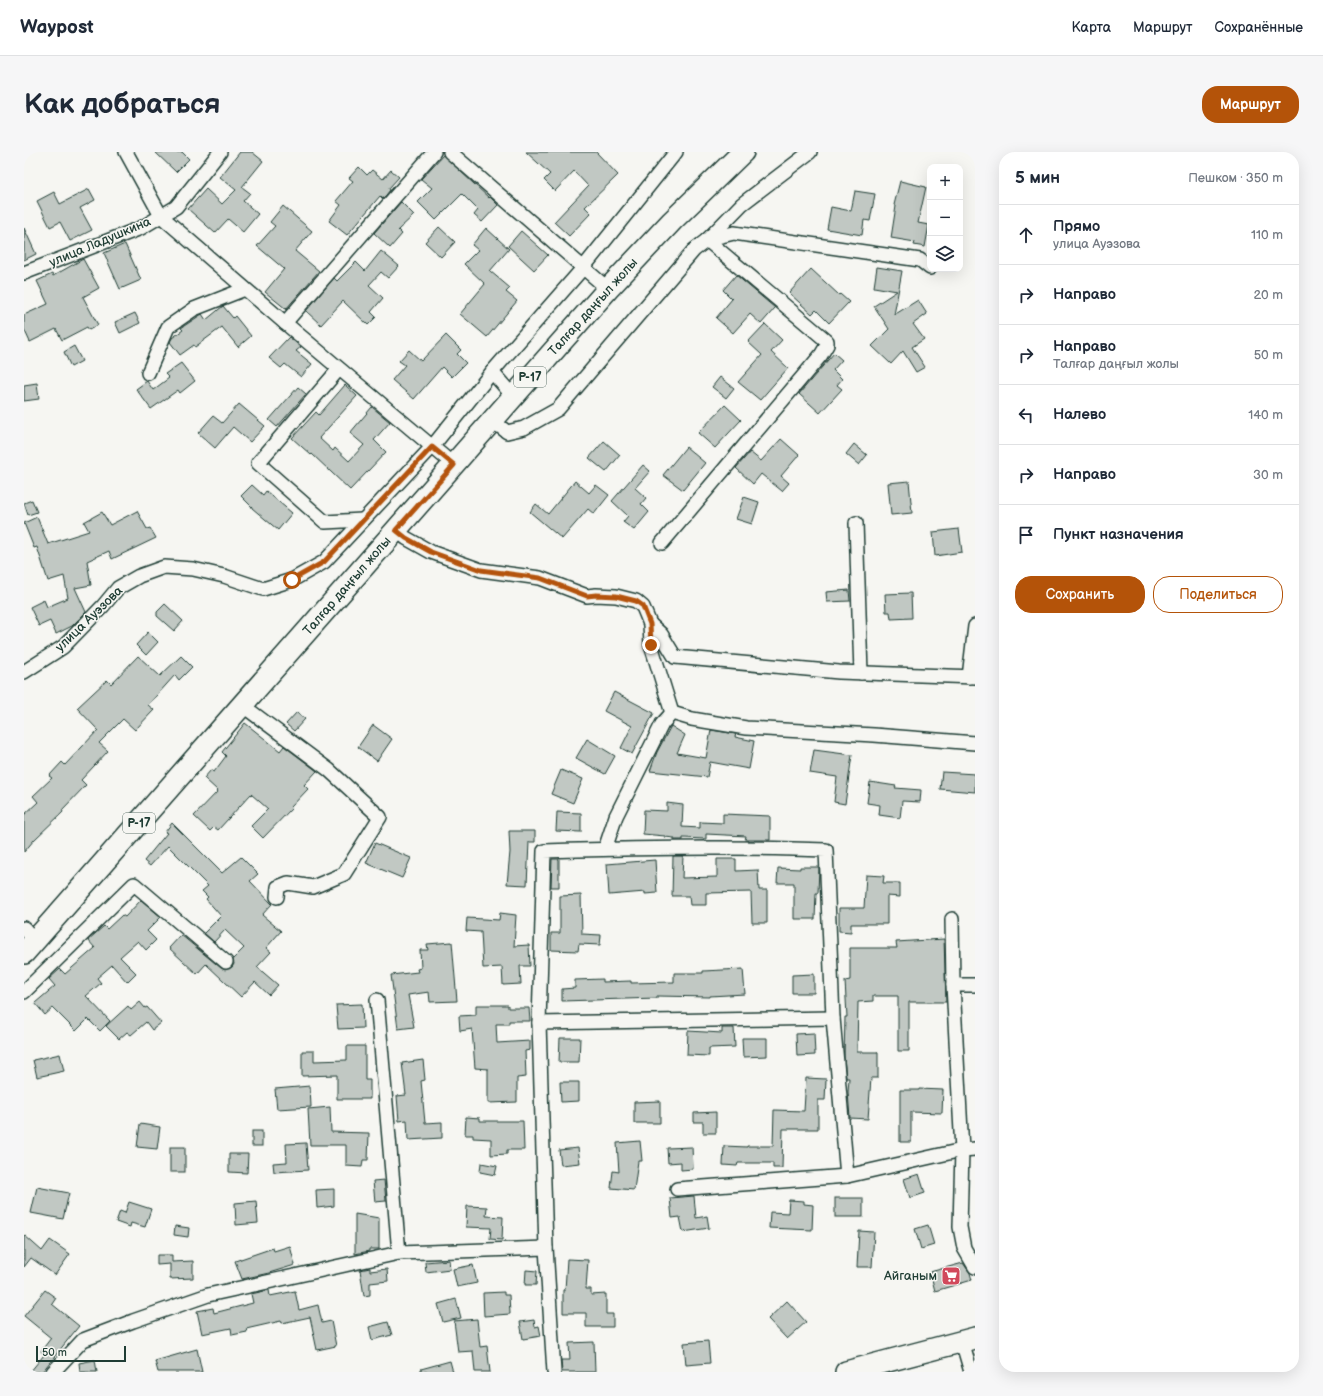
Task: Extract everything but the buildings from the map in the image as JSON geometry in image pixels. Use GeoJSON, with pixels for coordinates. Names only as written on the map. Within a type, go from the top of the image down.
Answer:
{"type":"FeatureCollection","features":[{"type":"Feature","properties":{"kind":"main road","name":"Талғар даңғыл жолы"},"geometry":{"type":"LineString","coordinates":[[672,221],[724,152]]}},
{"type":"Feature","properties":{"kind":"main road","name":"Талғар даңғыл жолы"},"geometry":{"type":"LineString","coordinates":[[28,941],[242,705],[608,289],[672,221],[743,152]]}},
{"type":"Feature","properties":{"kind":"main road"},"geometry":{"type":"LineString","coordinates":[[846,1372],[968,1339]]}},
{"type":"Feature","properties":{"kind":"street"},"geometry":{"type":"LineString","coordinates":[[126,152],[161,216],[285,323],[454,465]]}},
{"type":"Feature","properties":{"kind":"street","name":"улица Ладушкина"},"geometry":{"type":"LineString","coordinates":[[24,273],[140,228],[176,207],[220,152]]}},
{"type":"Feature","properties":{"kind":"street"},"geometry":{"type":"LineString","coordinates":[[285,323],[434,152]]}},
{"type":"Feature","properties":{"kind":"street"},"geometry":{"type":"LineString","coordinates":[[450,152],[608,289]]}},
{"type":"Feature","properties":{"kind":"street","name":"улица Ауэзова"},"geometry":{"type":"LineString","coordinates":[[24,672],[63,647],[103,606],[118,588],[138,576],[164,567],[193,568],[264,589],[292,580],[324,562],[432,447],[492,372],[583,268],[676,152]]}},
{"type":"Feature","properties":{"kind":"street"},"geometry":{"type":"LineString","coordinates":[[492,420],[507,432],[524,428],[558,409],[694,250],[707,240],[742,204],[810,152]]}},
{"type":"Feature","properties":{"kind":"street"},"geometry":{"type":"LineString","coordinates":[[707,240],[734,233],[920,260],[927,266]]}},
{"type":"Feature","properties":{"kind":"street"},"geometry":{"type":"LineString","coordinates":[[662,543],[821,355],[827,345],[826,340],[707,240]]}},
{"type":"Feature","properties":{"kind":"street"},"geometry":{"type":"LineString","coordinates":[[148,373],[168,327],[194,309],[245,289]]}},
{"type":"Feature","properties":{"kind":"street"},"geometry":{"type":"LineString","coordinates":[[340,369],[258,463],[325,522],[362,520]]}},
{"type":"Feature","properties":{"kind":"street"},"geometry":{"type":"LineString","coordinates":[[492,372],[513,396]]}},
{"type":"Feature","properties":{"kind":"street"},"geometry":{"type":"LineString","coordinates":[[856,523],[861,673]]}},
{"type":"Feature","properties":{"kind":"street"},"geometry":{"type":"LineString","coordinates":[[396,530],[406,538],[431,552],[481,570],[540,578],[587,596],[616,596],[636,601],[643,606],[650,624],[651,645],[672,713]]}},
{"type":"Feature","properties":{"kind":"street"},"geometry":{"type":"LineString","coordinates":[[650,624],[661,634],[675,656],[839,672],[972,677],[975,626]]}},
{"type":"Feature","properties":{"kind":"street"},"geometry":{"type":"LineString","coordinates":[[242,705],[329,770],[380,817],[344,874],[313,887],[288,883],[278,887],[277,897]]}},
{"type":"Feature","properties":{"kind":"street"},"geometry":{"type":"LineString","coordinates":[[672,713],[692,719],[746,728],[874,735],[975,743]]}},
{"type":"Feature","properties":{"kind":"street"},"geometry":{"type":"LineString","coordinates":[[605,849],[616,816],[662,724],[672,713]]}},
{"type":"Feature","properties":{"kind":"street"},"geometry":{"type":"LineString","coordinates":[[554,1372],[546,1248],[539,1023],[544,851],[605,849],[786,848],[826,850],[833,1018],[848,1176]]}},
{"type":"Feature","properties":{"kind":"street"},"geometry":{"type":"LineString","coordinates":[[24,992],[134,884],[226,962]]}},
{"type":"Feature","properties":{"kind":"street"},"geometry":{"type":"LineString","coordinates":[[952,919],[953,985],[962,1150],[960,1227],[964,1248],[975,1268]]}},
{"type":"Feature","properties":{"kind":"street"},"geometry":{"type":"LineString","coordinates":[[953,985],[975,985]]}},
{"type":"Feature","properties":{"kind":"street"},"geometry":{"type":"LineString","coordinates":[[376,1000],[399,1253]]}},
{"type":"Feature","properties":{"kind":"street"},"geometry":{"type":"LineString","coordinates":[[539,1023],[833,1018]]}},
{"type":"Feature","properties":{"kind":"street"},"geometry":{"type":"LineString","coordinates":[[677,1189],[848,1176],[962,1150],[975,1149]]}},
{"type":"Feature","properties":{"kind":"street"},"geometry":{"type":"LineString","coordinates":[[53,1372],[83,1340],[208,1295],[399,1253],[546,1248]]}},
{"type":"Feature","properties":{"kind":"street"},"geometry":{"type":"LineString","coordinates":[[968,1339],[970,1372]]}},
{"type":"Feature","properties":{"kind":"place","name":"Айганым"},"geometry":{"type":"Point","coordinates":[951,1276]}},
{"type":"Feature","properties":{"kind":"route"},"geometry":{"type":"LineString","coordinates":[[292,580],[324,562],[432,447],[454,465],[396,530],[406,538],[431,552],[481,570],[540,578],[587,596],[616,596],[636,601],[643,606],[650,624],[651,645]]}}]}
